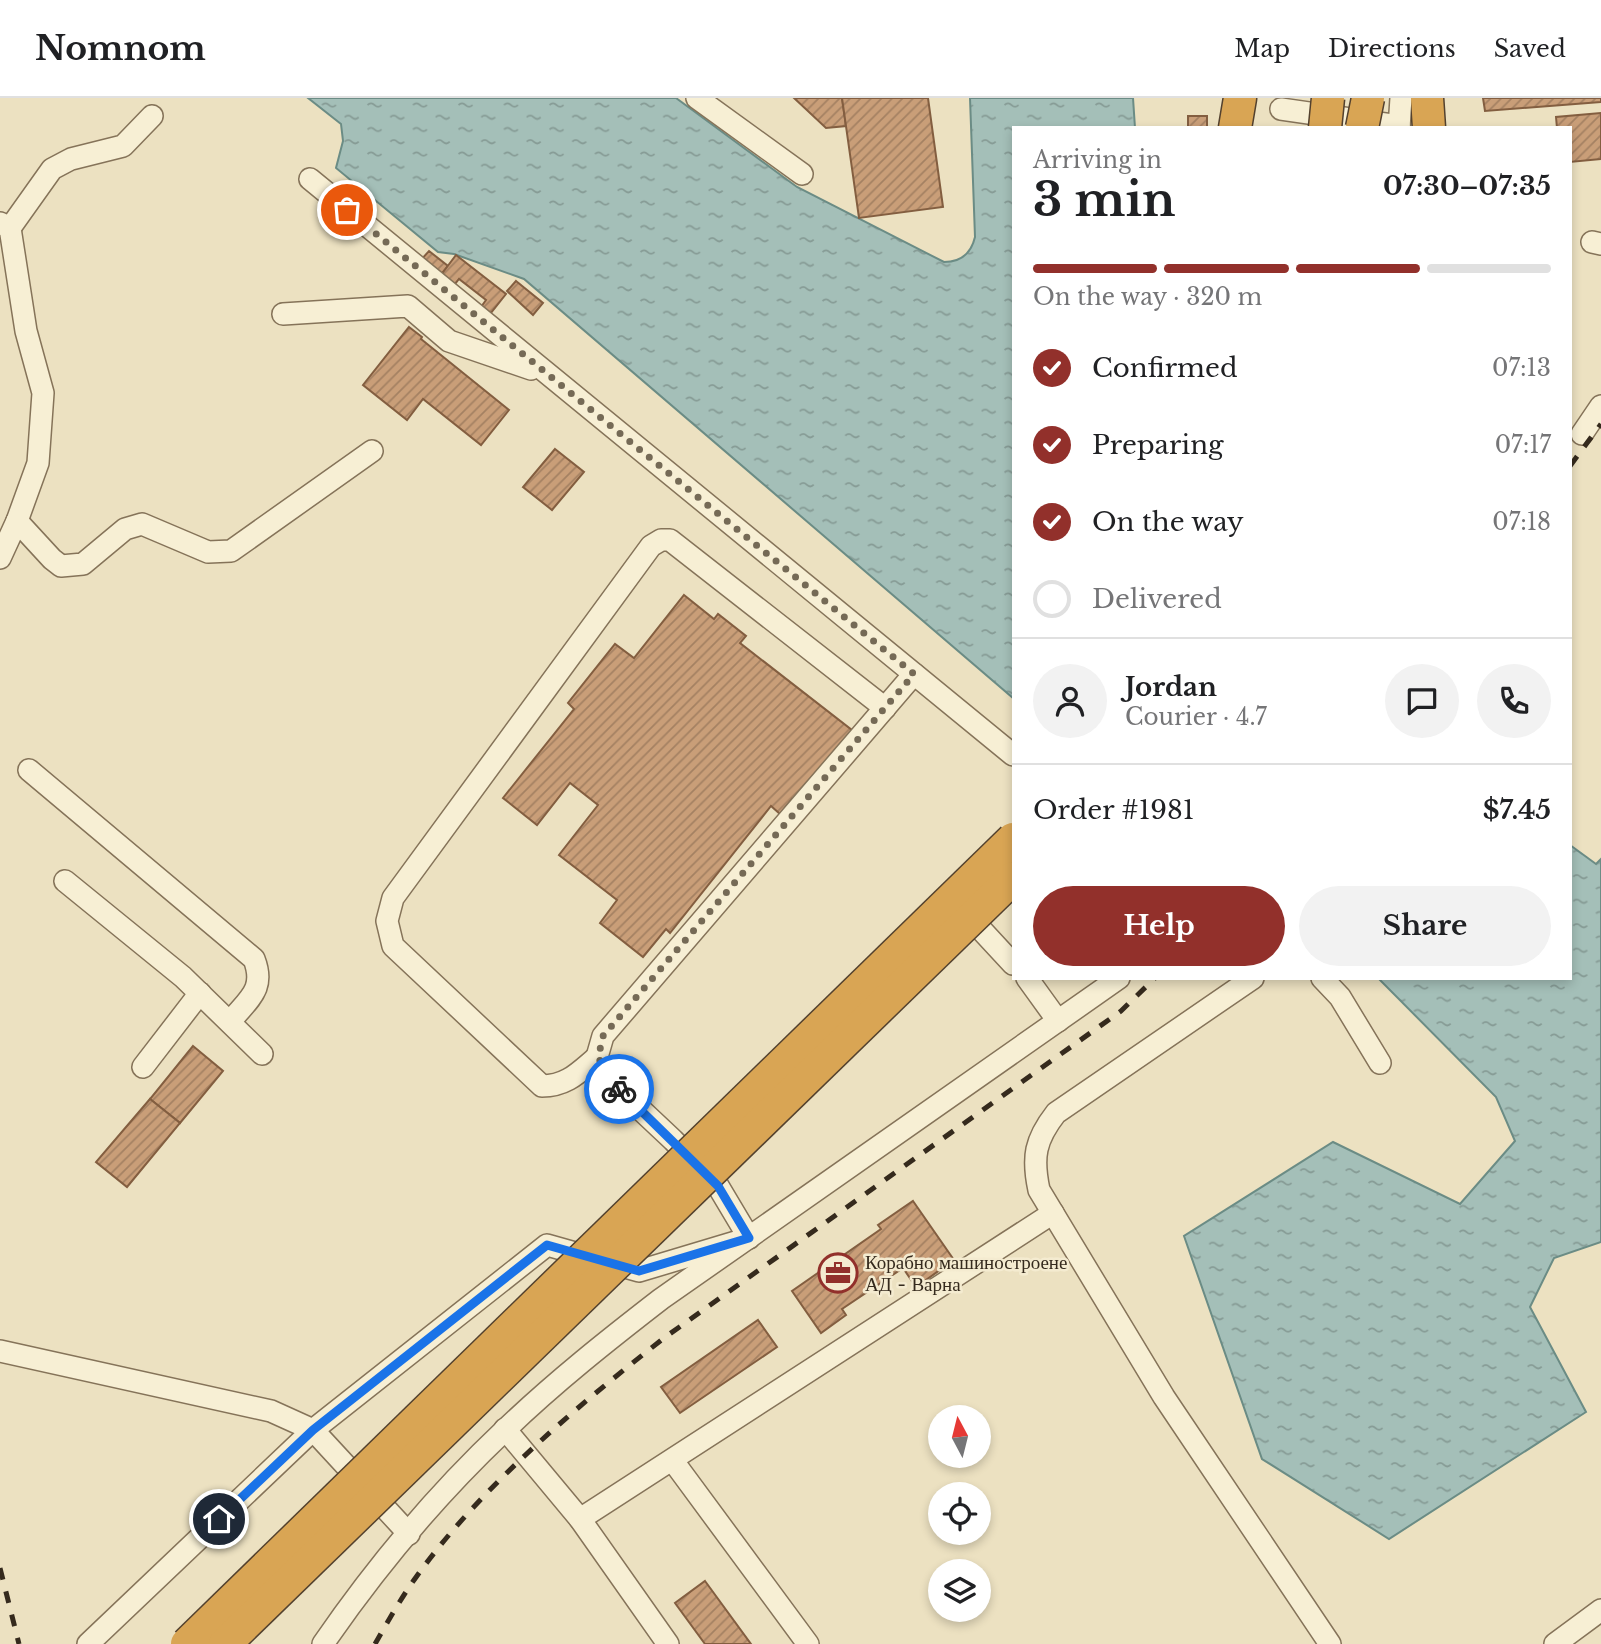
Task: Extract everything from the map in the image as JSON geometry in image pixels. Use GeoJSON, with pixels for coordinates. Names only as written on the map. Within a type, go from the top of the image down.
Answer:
{"type":"FeatureCollection","features":[{"type":"Feature","properties":{"kind":"highway"},"geometry":{"type":"LineString","coordinates":[[1235,126],[1240,98]]}},
{"type":"Feature","properties":{"kind":"highway"},"geometry":{"type":"LineString","coordinates":[[1325,126],[1328,98]]}},
{"type":"Feature","properties":{"kind":"highway"},"geometry":{"type":"LineString","coordinates":[[1362,126],[1368,98]]}},
{"type":"Feature","properties":{"kind":"highway"},"geometry":{"type":"LineString","coordinates":[[1410,126],[1427,98]]}},
{"type":"Feature","properties":{"kind":"highway"},"geometry":{"type":"LineString","coordinates":[[187,1644],[1012,840]]}},
{"type":"Feature","properties":{"kind":"highway"},"geometry":{"type":"LineString","coordinates":[[225,1644],[1012,879]]}},
{"type":"Feature","properties":{"kind":"street"},"geometry":{"type":"LineString","coordinates":[[698,98],[802,174]]}},
{"type":"Feature","properties":{"kind":"street"},"geometry":{"type":"LineString","coordinates":[[1225,98],[1225,126]]}},
{"type":"Feature","properties":{"kind":"street"},"geometry":{"type":"LineString","coordinates":[[1401,98],[1409,126]]}},
{"type":"Feature","properties":{"kind":"street"},"geometry":{"type":"LineString","coordinates":[[1281,112],[1400,126]]}},
{"type":"Feature","properties":{"kind":"street"},"geometry":{"type":"LineString","coordinates":[[0,558],[17,522],[38,463],[43,393],[26,331],[5,226],[52,169],[71,159],[123,146],[152,116]]}},
{"type":"Feature","properties":{"kind":"street"},"geometry":{"type":"LineString","coordinates":[[310,179],[1012,754]]}},
{"type":"Feature","properties":{"kind":"street"},"geometry":{"type":"LineString","coordinates":[[284,314],[408,306],[449,341],[547,375]]}},
{"type":"Feature","properties":{"kind":"street"},"geometry":{"type":"LineString","coordinates":[[1582,434],[1601,405]]}},
{"type":"Feature","properties":{"kind":"street"},"geometry":{"type":"LineString","coordinates":[[17,522],[61,566],[83,564],[125,529],[142,524],[208,552],[231,551],[372,451]]}},
{"type":"Feature","properties":{"kind":"street"},"geometry":{"type":"LineString","coordinates":[[885,708],[670,540],[661,540],[651,546],[393,898],[387,921],[393,946],[542,1086],[557,1086],[571,1080],[597,1057],[603,1036],[885,708],[914,674]]}},
{"type":"Feature","properties":{"kind":"street"},"geometry":{"type":"LineString","coordinates":[[29,770],[254,959],[259,972],[259,986],[230,1022]]}},
{"type":"Feature","properties":{"kind":"street"},"geometry":{"type":"LineString","coordinates":[[65,881],[183,976],[262,1054]]}},
{"type":"Feature","properties":{"kind":"street"},"geometry":{"type":"LineString","coordinates":[[943,889],[1012,963]]}},
{"type":"Feature","properties":{"kind":"street"},"geometry":{"type":"LineString","coordinates":[[1027,980],[1058,1021]]}},
{"type":"Feature","properties":{"kind":"street"},"geometry":{"type":"LineString","coordinates":[[323,1644],[348,1607],[468,1466],[573,1369],[661,1298],[1116,980]]}},
{"type":"Feature","properties":{"kind":"street"},"geometry":{"type":"LineString","coordinates":[[1249,980],[1056,1114],[1044,1128],[1036,1146],[1034,1168],[1039,1190],[1052,1213],[1164,1397],[1331,1644]]}},
{"type":"Feature","properties":{"kind":"street"},"geometry":{"type":"LineString","coordinates":[[1324,980],[1340,997],[1380,1063]]}},
{"type":"Feature","properties":{"kind":"street"},"geometry":{"type":"LineString","coordinates":[[143,1068],[201,993]]}},
{"type":"Feature","properties":{"kind":"street"},"geometry":{"type":"LineString","coordinates":[[597,1057],[606,1077],[718,1186],[749,1238]]}},
{"type":"Feature","properties":{"kind":"street"},"geometry":{"type":"LineString","coordinates":[[580,1519],[1052,1213]]}},
{"type":"Feature","properties":{"kind":"street"},"geometry":{"type":"LineString","coordinates":[[88,1644],[313,1430],[547,1245],[639,1271],[749,1238]]}},
{"type":"Feature","properties":{"kind":"street"},"geometry":{"type":"LineString","coordinates":[[0,1351],[271,1411],[313,1430],[409,1534]]}},
{"type":"Feature","properties":{"kind":"street"},"geometry":{"type":"LineString","coordinates":[[505,1429],[580,1519],[668,1644]]}},
{"type":"Feature","properties":{"kind":"street"},"geometry":{"type":"LineString","coordinates":[[673,1461],[808,1644]]}},
{"type":"Feature","properties":{"kind":"street"},"geometry":{"type":"LineString","coordinates":[[1555,1644],[1601,1610]]}},
{"type":"Feature","properties":{"kind":"water"},"geometry":{"type":"Polygon","coordinates":[[[308,98],[676,98],[797,187],[944,262],[964,256],[975,237],[970,98],[1133,98],[1135,126],[1012,126],[1012,697],[524,279],[454,254],[438,252],[336,168],[343,141],[341,124],[308,98]]]}},
{"type":"Feature","properties":{"kind":"water"},"geometry":{"type":"Polygon","coordinates":[[[1572,846],[1596,864],[1601,859],[1601,1242],[1554,1258],[1530,1307],[1586,1412],[1389,1539],[1262,1459],[1184,1236],[1333,1142],[1460,1204],[1515,1141],[1496,1097],[1380,980],[1572,980],[1572,846]]]}},
{"type":"Feature","properties":{"kind":"building"},"geometry":{"type":"Polygon","coordinates":[[[794,98],[842,98],[846,126],[826,128],[794,98]]]}},
{"type":"Feature","properties":{"kind":"building"},"geometry":{"type":"Polygon","coordinates":[[[842,98],[928,98],[943,207],[859,218],[842,98]]]}},
{"type":"Feature","properties":{"kind":"building"},"geometry":{"type":"Polygon","coordinates":[[[1483,98],[1601,98],[1601,102],[1485,111],[1483,98]]]}},
{"type":"Feature","properties":{"kind":"building"},"geometry":{"type":"Polygon","coordinates":[[[1601,113],[1601,159],[1572,162],[1572,126],[1557,126],[1556,117],[1601,113]]]}},
{"type":"Feature","properties":{"kind":"building"},"geometry":{"type":"Polygon","coordinates":[[[1188,116],[1207,116],[1207,126],[1188,126],[1188,116]]]}},
{"type":"Feature","properties":{"kind":"building"},"geometry":{"type":"Polygon","coordinates":[[[429,251],[448,266],[439,277],[420,261],[429,251]]]}},
{"type":"Feature","properties":{"kind":"building"},"geometry":{"type":"Polygon","coordinates":[[[456,255],[506,294],[490,314],[481,307],[486,300],[459,279],[451,289],[438,279],[456,255]]]}},
{"type":"Feature","properties":{"kind":"building"},"geometry":{"type":"Polygon","coordinates":[[[516,281],[543,303],[533,315],[507,291],[516,281]]]}},
{"type":"Feature","properties":{"kind":"building"},"geometry":{"type":"Polygon","coordinates":[[[409,327],[509,410],[481,445],[423,399],[407,420],[363,385],[409,327]]]}},
{"type":"Feature","properties":{"kind":"building"},"geometry":{"type":"Polygon","coordinates":[[[555,449],[584,472],[552,510],[523,487],[555,449]]]}},
{"type":"Feature","properties":{"kind":"building"},"geometry":{"type":"Polygon","coordinates":[[[684,595],[714,619],[718,614],[746,636],[740,643],[857,734],[799,805],[792,799],[780,814],[771,806],[670,933],[666,929],[643,957],[600,923],[617,900],[559,855],[598,805],[570,783],[537,825],[503,798],[574,709],[568,703],[615,644],[634,658],[684,595]]]}},
{"type":"Feature","properties":{"kind":"building"},"geometry":{"type":"Polygon","coordinates":[[[193,1046],[223,1071],[180,1123],[150,1099],[193,1046]]]}},
{"type":"Feature","properties":{"kind":"building"},"geometry":{"type":"Polygon","coordinates":[[[150,1099],[180,1123],[127,1187],[96,1162],[150,1099]]]}},
{"type":"Feature","properties":{"kind":"building"},"geometry":{"type":"Polygon","coordinates":[[[913,1201],[954,1260],[916,1287],[903,1268],[842,1309],[846,1315],[821,1333],[792,1291],[881,1229],[878,1225],[913,1201]]]}},
{"type":"Feature","properties":{"kind":"building"},"geometry":{"type":"Polygon","coordinates":[[[758,1320],[777,1347],[680,1413],[661,1387],[758,1320]]]}},
{"type":"Feature","properties":{"kind":"building"},"geometry":{"type":"Polygon","coordinates":[[[705,1581],[751,1644],[705,1644],[675,1603],[705,1581]]]}},
{"type":"Feature","properties":{"kind":"railway"},"geometry":{"type":"LineString","coordinates":[[1572,463],[1601,424]]}},
{"type":"Feature","properties":{"kind":"railway"},"geometry":{"type":"LineString","coordinates":[[375,1644],[409,1588],[440,1546],[498,1481],[563,1421],[664,1338],[1121,1011],[1153,980]]}},
{"type":"Feature","properties":{"kind":"railway"},"geometry":{"type":"LineString","coordinates":[[0,1568],[19,1644]]}},
{"type":"Feature","properties":{"kind":"way so far"},"geometry":{"type":"LineString","coordinates":[[347,210],[914,674],[603,1036],[597,1057],[606,1077],[619,1089]]}},
{"type":"Feature","properties":{"kind":"place","name":"Корабно машиностроене АД - Варна"},"geometry":{"type":"Point","coordinates":[838,1273]}},
{"type":"Feature","properties":{"kind":"route"},"geometry":{"type":"LineString","coordinates":[[219,1519],[313,1430],[547,1245],[639,1271],[749,1238],[718,1186],[619,1089]]}}]}
